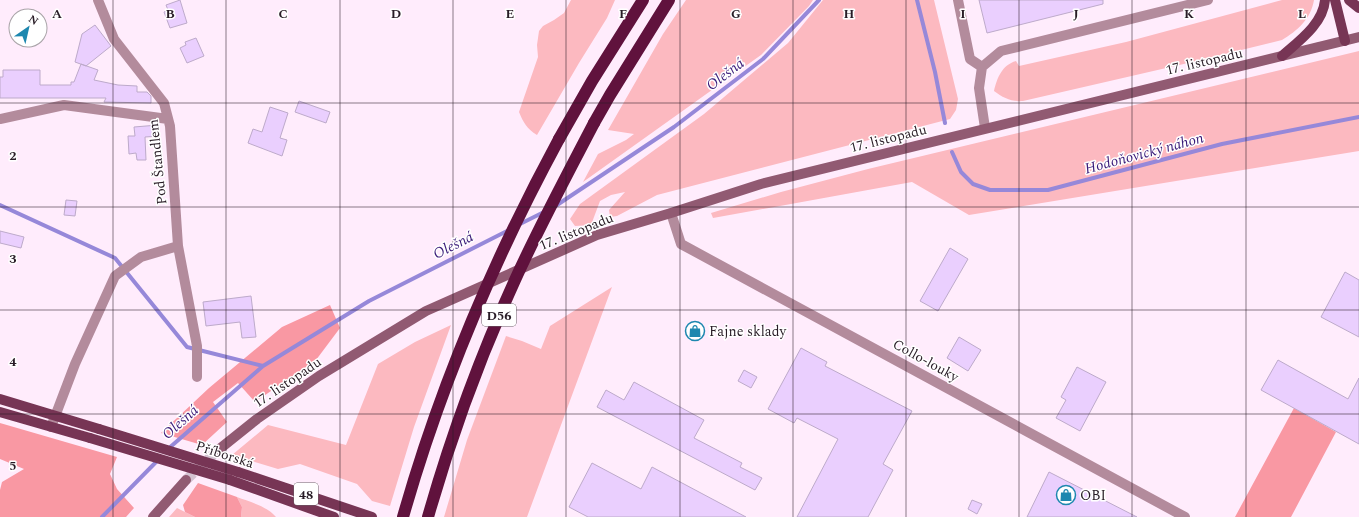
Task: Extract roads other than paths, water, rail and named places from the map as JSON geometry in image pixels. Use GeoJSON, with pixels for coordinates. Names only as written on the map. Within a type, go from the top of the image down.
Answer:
{"type":"FeatureCollection","features":[{"type":"Feature","properties":{"kind":"highway","name":"D56"},"geometry":{"type":"LineString","coordinates":[[403,517],[430,428],[451,372],[473,316],[514,226],[559,138],[643,0]]}},
{"type":"Feature","properties":{"kind":"highway","name":"D56"},"geometry":{"type":"LineString","coordinates":[[428,517],[453,436],[473,380],[495,325],[535,237],[594,123],[670,0]]}},
{"type":"Feature","properties":{"kind":"main road"},"geometry":{"type":"LineString","coordinates":[[1282,56],[1313,27],[1322,14],[1325,0]]}},
{"type":"Feature","properties":{"kind":"main road"},"geometry":{"type":"LineString","coordinates":[[1335,0],[1345,41]]}},
{"type":"Feature","properties":{"kind":"main road"},"geometry":{"type":"LineString","coordinates":[[1349,0],[1359,8]]}},
{"type":"Feature","properties":{"kind":"main road","name":"17. listopadu"},"geometry":{"type":"LineString","coordinates":[[217,451],[257,419],[319,376],[426,311],[597,235],[672,213],[760,184],[1359,37]]}},
{"type":"Feature","properties":{"kind":"main road","name":"Příborská"},"geometry":{"type":"LineString","coordinates":[[0,399],[238,472],[372,517]]}},
{"type":"Feature","properties":{"kind":"main road","name":"Příborská"},"geometry":{"type":"LineString","coordinates":[[0,412],[230,480],[318,514],[334,517]]}},
{"type":"Feature","properties":{"kind":"main road"},"geometry":{"type":"LineString","coordinates":[[153,517],[186,480]]}},
{"type":"Feature","properties":{"kind":"main road"},"geometry":{"type":"LineString","coordinates":[[318,514],[323,500]]}},
{"type":"Feature","properties":{"kind":"street","name":"Pod Štandlem"},"geometry":{"type":"LineString","coordinates":[[98,0],[114,38],[164,103],[170,126],[178,246],[197,346],[196,377]]}},
{"type":"Feature","properties":{"kind":"street"},"geometry":{"type":"LineString","coordinates":[[958,0],[970,59],[982,67]]}},
{"type":"Feature","properties":{"kind":"street"},"geometry":{"type":"LineString","coordinates":[[985,128],[979,88],[982,67],[1001,51],[1208,0]]}},
{"type":"Feature","properties":{"kind":"street"},"geometry":{"type":"LineString","coordinates":[[0,119],[64,105],[168,119]]}},
{"type":"Feature","properties":{"kind":"street","name":"Collo-louky"},"geometry":{"type":"LineString","coordinates":[[672,213],[681,244],[1185,517]]}},
{"type":"Feature","properties":{"kind":"street"},"geometry":{"type":"LineString","coordinates":[[50,426],[75,364],[115,276],[142,257],[178,246]]}},
{"type":"Feature","properties":{"kind":"waterway","name":"Olešná"},"geometry":{"type":"LineString","coordinates":[[554,207],[674,127],[763,59],[819,0]]}},
{"type":"Feature","properties":{"kind":"waterway","name":"Hodoňovický náhon"},"geometry":{"type":"LineString","coordinates":[[917,0],[935,72],[945,123]]}},
{"type":"Feature","properties":{"kind":"waterway","name":"Hodoňovický náhon"},"geometry":{"type":"LineString","coordinates":[[952,152],[961,172],[973,184],[990,190],[1048,190],[1222,144],[1359,117]]}},
{"type":"Feature","properties":{"kind":"waterway"},"geometry":{"type":"LineString","coordinates":[[0,205],[115,258],[187,347],[263,366]]}},
{"type":"Feature","properties":{"kind":"waterway","name":"Olešná"},"geometry":{"type":"LineString","coordinates":[[518,225],[544,212]]}},
{"type":"Feature","properties":{"kind":"waterway","name":"Olešná"},"geometry":{"type":"LineString","coordinates":[[168,449],[263,366],[369,301],[509,230]]}},
{"type":"Feature","properties":{"kind":"waterway","name":"Olešná"},"geometry":{"type":"LineString","coordinates":[[102,517],[158,460]]}},
{"type":"Feature","properties":{"kind":"tunnel"},"geometry":{"type":"LineString","coordinates":[[186,480],[217,451]]}},
{"type":"Feature","properties":{"kind":"place","name":"Fajne sklady"},"geometry":{"type":"Point","coordinates":[695,331]}},
{"type":"Feature","properties":{"kind":"place","name":"OBI"},"geometry":{"type":"Point","coordinates":[1066,495]}}]}
